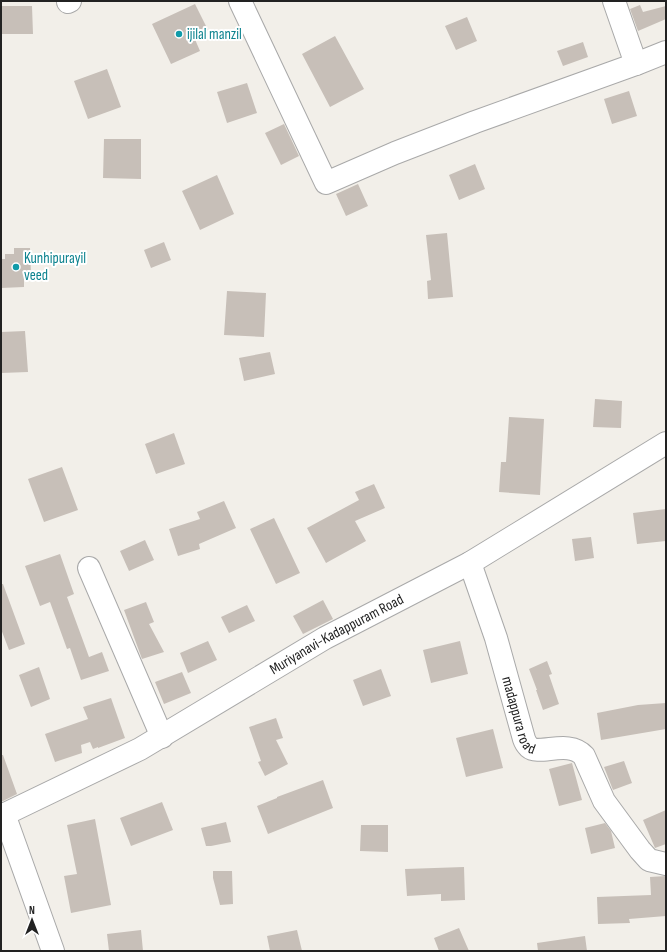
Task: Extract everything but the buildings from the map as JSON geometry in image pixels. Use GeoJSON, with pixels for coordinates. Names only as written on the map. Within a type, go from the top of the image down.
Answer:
{"type":"FeatureCollection","features":[{"type":"Feature","properties":{"kind":"street"},"geometry":{"type":"LineString","coordinates":[[240,1],[326,183],[395,153],[467,125],[666,52]]}},
{"type":"Feature","properties":{"kind":"street"},"geometry":{"type":"LineString","coordinates":[[614,1],[636,64]]}},
{"type":"Feature","properties":{"kind":"street","name":"Muriyanavi-Kadappuram Road"},"geometry":{"type":"LineString","coordinates":[[3,815],[140,750],[325,638],[470,562],[666,443]]}},
{"type":"Feature","properties":{"kind":"street","name":"madappura road"},"geometry":{"type":"LineString","coordinates":[[470,562],[496,638],[524,739],[529,747],[534,750],[559,747],[580,752],[584,756],[604,801],[635,844],[649,860],[666,864]]}},
{"type":"Feature","properties":{"kind":"street"},"geometry":{"type":"LineString","coordinates":[[89,568],[162,736]]}},
{"type":"Feature","properties":{"kind":"street"},"geometry":{"type":"LineString","coordinates":[[3,815],[53,951]]}},
{"type":"Feature","properties":{"kind":"place","name":"ijilal manzil"},"geometry":{"type":"Point","coordinates":[179,34]}},
{"type":"Feature","properties":{"kind":"place","name":"Kunhipurayil veed"},"geometry":{"type":"Point","coordinates":[16,267]}}]}
